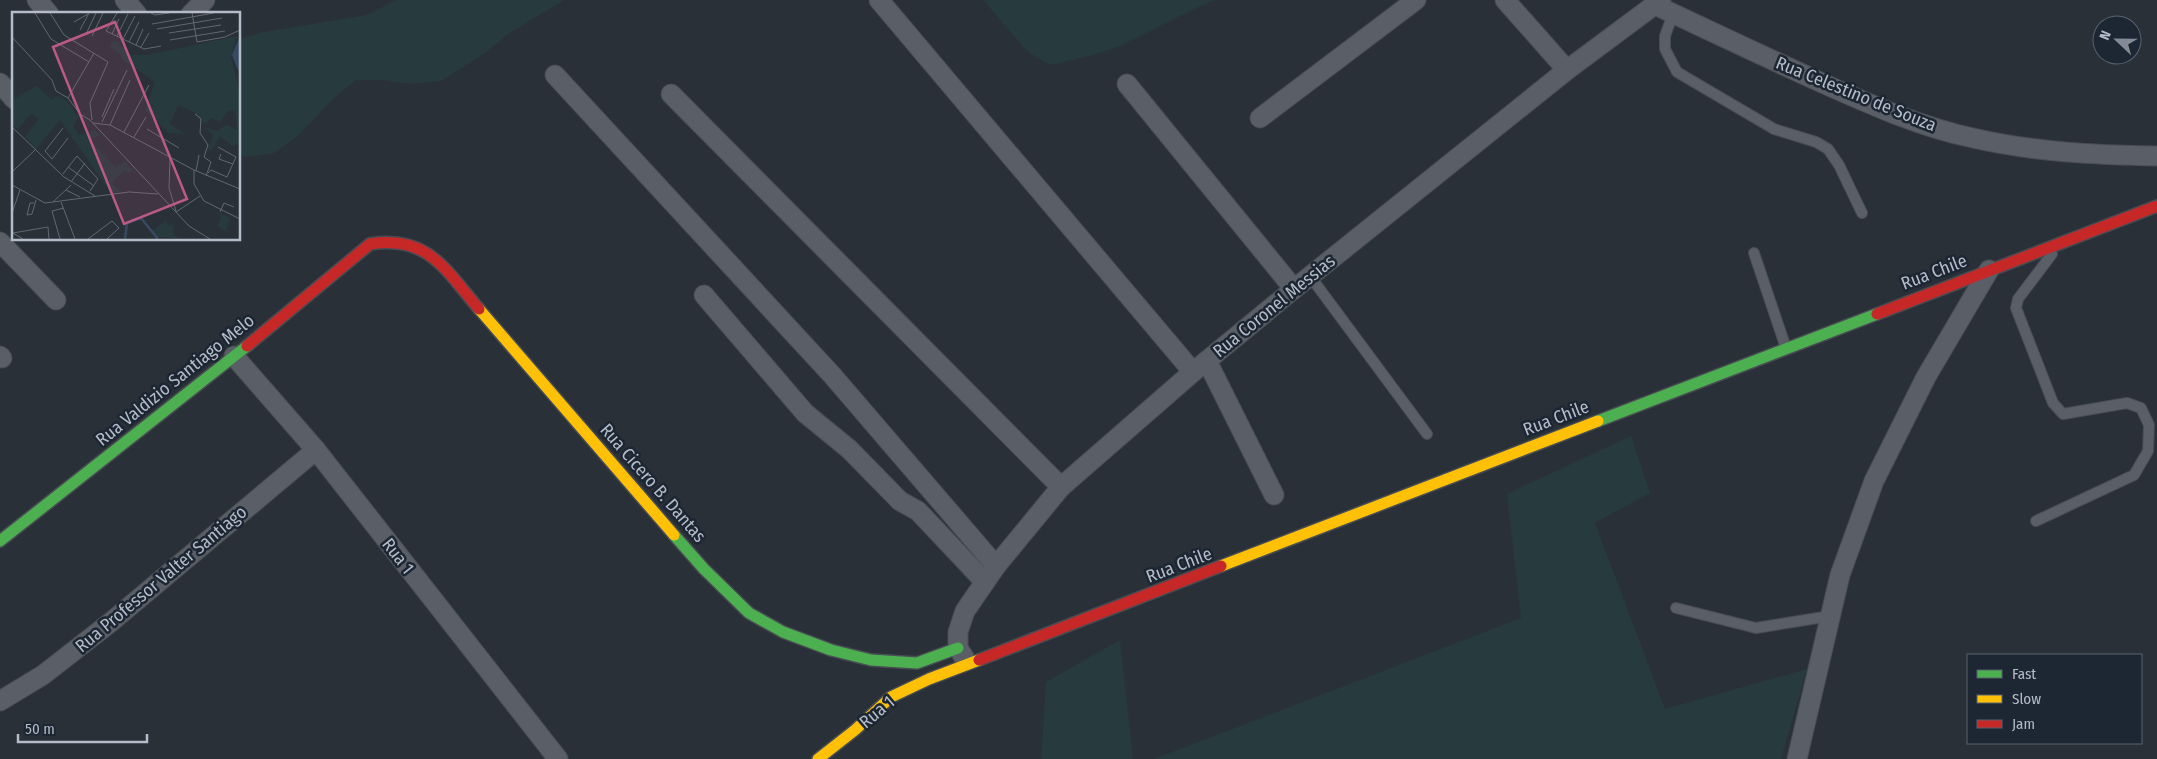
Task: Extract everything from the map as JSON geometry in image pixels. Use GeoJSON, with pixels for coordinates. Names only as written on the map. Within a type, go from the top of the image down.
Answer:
{"type":"FeatureCollection","features":[{"type":"Feature","properties":{"kind":"street"},"geometry":{"type":"LineString","coordinates":[[37,0],[47,12]]}},
{"type":"Feature","properties":{"kind":"street"},"geometry":{"type":"LineString","coordinates":[[125,0],[135,12]]}},
{"type":"Feature","properties":{"kind":"street"},"geometry":{"type":"LineString","coordinates":[[193,12],[205,0]]}},
{"type":"Feature","properties":{"kind":"street"},"geometry":{"type":"LineString","coordinates":[[879,0],[1200,367],[1274,495]]}},
{"type":"Feature","properties":{"kind":"street"},"geometry":{"type":"LineString","coordinates":[[1260,118],[1416,0]]}},
{"type":"Feature","properties":{"kind":"street"},"geometry":{"type":"LineString","coordinates":[[1506,0],[1567,70]]}},
{"type":"Feature","properties":{"kind":"street","name":"Rua Coronel Messias"},"geometry":{"type":"LineString","coordinates":[[958,648],[958,632],[965,611],[991,574],[1061,487],[1200,367],[1310,276],[1567,70],[1663,6]]}},
{"type":"Feature","properties":{"kind":"street","name":"Rua Celestino de Souza"},"geometry":{"type":"LineString","coordinates":[[1663,6],[1859,100],[1937,128],[1972,138],[2078,154],[2157,156]]}},
{"type":"Feature","properties":{"kind":"street"},"geometry":{"type":"LineString","coordinates":[[555,75],[832,375],[991,574]]}},
{"type":"Feature","properties":{"kind":"street"},"geometry":{"type":"LineString","coordinates":[[0,83],[12,97]]}},
{"type":"Feature","properties":{"kind":"street"},"geometry":{"type":"LineString","coordinates":[[1127,84],[1294,290]]}},
{"type":"Feature","properties":{"kind":"street"},"geometry":{"type":"LineString","coordinates":[[672,94],[1061,487]]}},
{"type":"Feature","properties":{"kind":"street","name":"Rua Chile"},"geometry":{"type":"LineString","coordinates":[[969,665],[2157,206]]}},
{"type":"Feature","properties":{"kind":"street","name":"Rua Cicero B. Dantas"},"geometry":{"type":"LineString","coordinates":[[370,244],[394,239],[413,243],[436,259],[704,569],[749,614],[783,632],[831,650],[871,660],[917,664],[958,648]]}},
{"type":"Feature","properties":{"kind":"street"},"geometry":{"type":"LineString","coordinates":[[0,242],[56,300]]}},
{"type":"Feature","properties":{"kind":"street","name":"Rua Valdizio Santiago Melo"},"geometry":{"type":"LineString","coordinates":[[0,542],[234,356],[370,244]]}},
{"type":"Feature","properties":{"kind":"street"},"geometry":{"type":"LineString","coordinates":[[1797,759],[1840,575],[1874,482],[1926,377],[1989,270]]}},
{"type":"Feature","properties":{"kind":"street"},"geometry":{"type":"LineString","coordinates":[[704,295],[805,414],[849,449],[900,501],[918,511],[991,574]]}},
{"type":"Feature","properties":{"kind":"street","name":"Rua 1"},"geometry":{"type":"LineString","coordinates":[[234,356],[316,450],[558,759]]}},
{"type":"Feature","properties":{"kind":"street","name":"Rua Professor Valter Santiago"},"geometry":{"type":"LineString","coordinates":[[0,701],[43,675],[111,622],[316,450]]}},
{"type":"Feature","properties":{"kind":"street"},"geometry":{"type":"LineString","coordinates":[[958,648],[969,665]]}},
{"type":"Feature","properties":{"kind":"street","name":"Rua 1"},"geometry":{"type":"LineString","coordinates":[[818,759],[855,730],[890,697],[929,679],[969,665]]}},
{"type":"Feature","properties":{"kind":"lane"},"geometry":{"type":"LineString","coordinates":[[1663,6],[1665,49],[1677,72],[1774,129],[1816,142],[1828,149],[1840,165],[1862,214]]}},
{"type":"Feature","properties":{"kind":"lane"},"geometry":{"type":"LineString","coordinates":[[2036,522],[2134,475],[2148,451],[2149,425],[2141,408],[2127,403],[2063,414],[2053,402],[2016,308],[2018,299],[2060,243]]}},
{"type":"Feature","properties":{"kind":"lane"},"geometry":{"type":"LineString","coordinates":[[1754,253],[1786,348]]}},
{"type":"Feature","properties":{"kind":"lane"},"geometry":{"type":"LineString","coordinates":[[1310,276],[1427,434]]}},
{"type":"Feature","properties":{"kind":"lane"},"geometry":{"type":"LineString","coordinates":[[1676,608],[1756,628],[1830,616]]}},
{"type":"Feature","properties":{"kind":"green space"},"geometry":{"type":"Polygon","coordinates":[[[396,0],[564,0],[508,34],[485,53],[441,81],[412,84],[383,80],[356,80],[335,97],[297,137],[274,153],[245,157],[240,154],[240,39],[259,33],[367,15],[396,0]]]}},
{"type":"Feature","properties":{"kind":"green space"},"geometry":{"type":"Polygon","coordinates":[[[983,0],[1216,0],[1182,14],[1139,37],[1109,50],[1050,65],[1028,52],[983,0]]]}},
{"type":"Feature","properties":{"kind":"green space"},"geometry":{"type":"Polygon","coordinates":[[[1631,436],[1650,493],[1595,523],[1665,709],[1807,669],[1781,759],[1154,759],[1521,618],[1507,494],[1631,436]]]}},
{"type":"Feature","properties":{"kind":"green space"},"geometry":{"type":"Polygon","coordinates":[[[1120,640],[1133,759],[1041,759],[1046,682],[1120,640]]]}},
{"type":"Feature","properties":{"kind":"traffic: fast"},"geometry":{"type":"LineString","coordinates":[[1598,421],[1877,314]]}},
{"type":"Feature","properties":{"kind":"traffic: fast"},"geometry":{"type":"LineString","coordinates":[[0,541],[247,346]]}},
{"type":"Feature","properties":{"kind":"traffic: fast"},"geometry":{"type":"LineString","coordinates":[[674,535],[704,569],[749,613],[783,632],[831,650],[871,660],[917,663],[958,648]]}},
{"type":"Feature","properties":{"kind":"traffic: slow"},"geometry":{"type":"LineString","coordinates":[[479,309],[674,535]]}},
{"type":"Feature","properties":{"kind":"traffic: slow"},"geometry":{"type":"LineString","coordinates":[[1221,566],[1598,421]]}},
{"type":"Feature","properties":{"kind":"traffic: slow"},"geometry":{"type":"LineString","coordinates":[[818,759],[855,730],[891,697],[929,679],[979,660]]}},
{"type":"Feature","properties":{"kind":"traffic: jam"},"geometry":{"type":"LineString","coordinates":[[1877,314],[2157,206]]}},
{"type":"Feature","properties":{"kind":"traffic: jam"},"geometry":{"type":"LineString","coordinates":[[247,346],[370,244],[390,243],[407,245],[421,250],[445,268],[479,309]]}},
{"type":"Feature","properties":{"kind":"traffic: jam"},"geometry":{"type":"LineString","coordinates":[[979,660],[1221,566]]}}]}
